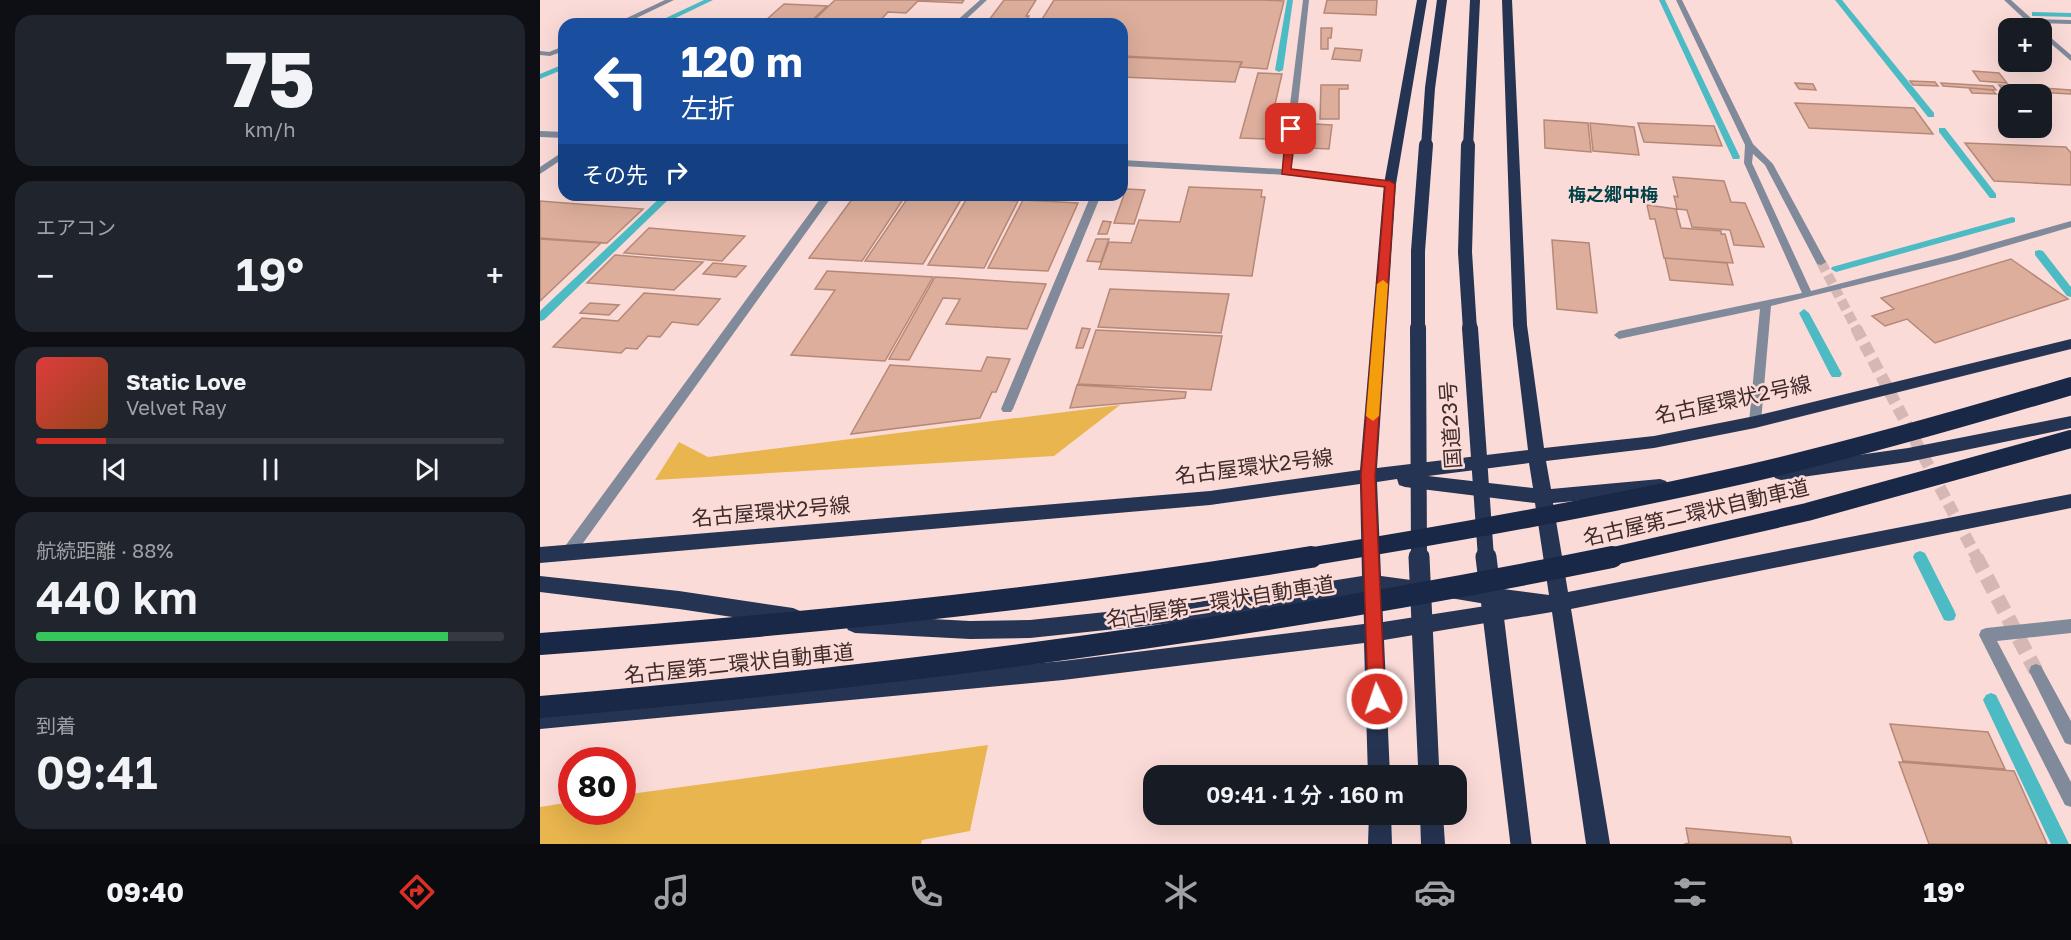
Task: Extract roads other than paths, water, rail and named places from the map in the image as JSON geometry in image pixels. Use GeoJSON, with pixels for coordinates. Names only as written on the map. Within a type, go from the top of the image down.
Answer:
{"type":"FeatureCollection","features":[{"type":"Feature","properties":{"kind":"highway"},"geometry":{"type":"LineString","coordinates":[[1379,765],[1368,476],[1390,184],[1422,0]]}},
{"type":"Feature","properties":{"kind":"highway","name":"国道23号"},"geometry":{"type":"LineString","coordinates":[[1428,765],[1418,543],[1418,251],[1430,88],[1442,0]]}},
{"type":"Feature","properties":{"kind":"highway","name":"国道23号"},"geometry":{"type":"LineString","coordinates":[[1475,0],[1469,88],[1465,252],[1485,548],[1521,844]]}},
{"type":"Feature","properties":{"kind":"highway"},"geometry":{"type":"LineString","coordinates":[[1507,0],[1520,325],[1537,457],[1598,844]]}},
{"type":"Feature","properties":{"kind":"highway","name":"名古屋環状2号線"},"geometry":{"type":"LineString","coordinates":[[540,555],[1210,498],[1368,476],[1654,442],[1755,422],[2071,344]]}},
{"type":"Feature","properties":{"kind":"highway","name":"名古屋第二環状自動車道"},"geometry":{"type":"LineString","coordinates":[[540,644],[962,606],[1149,582],[1356,549],[1703,484],[1868,444],[2071,386]]}},
{"type":"Feature","properties":{"kind":"highway"},"geometry":{"type":"LineString","coordinates":[[1368,476],[1544,497],[1727,480],[1821,468],[1908,455],[2071,422]]}},
{"type":"Feature","properties":{"kind":"highway","name":"名古屋第二環状自動車道"},"geometry":{"type":"LineString","coordinates":[[540,707],[740,690],[951,666],[1166,636],[1391,600],[1767,523],[1916,484],[2071,439]]}},
{"type":"Feature","properties":{"kind":"highway"},"geometry":{"type":"LineString","coordinates":[[540,719],[1112,665],[1373,632],[1560,603],[2071,501]]}},
{"type":"Feature","properties":{"kind":"highway"},"geometry":{"type":"LineString","coordinates":[[540,584],[679,600],[820,620],[970,630],[1030,629],[1108,623],[1371,583],[1560,603]]}},
{"type":"Feature","properties":{"kind":"highway"},"geometry":{"type":"LineString","coordinates":[[1380,825],[1380,844]]}},
{"type":"Feature","properties":{"kind":"highway"},"geometry":{"type":"LineString","coordinates":[[1432,825],[1433,844]]}},
{"type":"Feature","properties":{"kind":"street"},"geometry":{"type":"LineString","coordinates":[[631,18],[671,0]]}},
{"type":"Feature","properties":{"kind":"street"},"geometry":{"type":"LineString","coordinates":[[964,18],[984,0]]}},
{"type":"Feature","properties":{"kind":"street"},"geometry":{"type":"LineString","coordinates":[[1286,172],[1306,0]]}},
{"type":"Feature","properties":{"kind":"street"},"geometry":{"type":"LineString","coordinates":[[1679,0],[1749,145],[1769,164],[1821,262]]}},
{"type":"Feature","properties":{"kind":"street"},"geometry":{"type":"LineString","coordinates":[[2007,0],[2027,18]]}},
{"type":"Feature","properties":{"kind":"street"},"geometry":{"type":"LineString","coordinates":[[2052,22],[2071,22]]}},
{"type":"Feature","properties":{"kind":"street"},"geometry":{"type":"LineString","coordinates":[[2052,41],[2071,59]]}},
{"type":"Feature","properties":{"kind":"street"},"geometry":{"type":"LineString","coordinates":[[540,53],[550,54],[558,51]]}},
{"type":"Feature","properties":{"kind":"street"},"geometry":{"type":"LineString","coordinates":[[540,134],[558,135]]}},
{"type":"Feature","properties":{"kind":"street"},"geometry":{"type":"LineString","coordinates":[[1749,145],[1748,163],[1808,295]]}},
{"type":"Feature","properties":{"kind":"street"},"geometry":{"type":"LineString","coordinates":[[540,171],[558,158]]}},
{"type":"Feature","properties":{"kind":"street"},"geometry":{"type":"LineString","coordinates":[[1128,163],[1286,172],[1390,184]]}},
{"type":"Feature","properties":{"kind":"street"},"geometry":{"type":"LineString","coordinates":[[568,553],[824,201]]}},
{"type":"Feature","properties":{"kind":"street"},"geometry":{"type":"LineString","coordinates":[[1007,409],[1094,201]]}},
{"type":"Feature","properties":{"kind":"street"},"geometry":{"type":"LineString","coordinates":[[1619,335],[1808,295],[1954,258],[2071,224]]}},
{"type":"Feature","properties":{"kind":"street"},"geometry":{"type":"LineString","coordinates":[[1755,422],[1766,304]]}},
{"type":"Feature","properties":{"kind":"street"},"geometry":{"type":"LineString","coordinates":[[2071,626],[1986,635],[2071,799]]}},
{"type":"Feature","properties":{"kind":"street"},"geometry":{"type":"LineString","coordinates":[[2036,671],[2071,737]]}},
{"type":"Feature","properties":{"kind":"waterway"},"geometry":{"type":"LineString","coordinates":[[670,18],[710,0]]}},
{"type":"Feature","properties":{"kind":"waterway"},"geometry":{"type":"LineString","coordinates":[[1279,70],[1290,0]]}},
{"type":"Feature","properties":{"kind":"waterway"},"geometry":{"type":"LineString","coordinates":[[1662,0],[1736,157]]}},
{"type":"Feature","properties":{"kind":"waterway"},"geometry":{"type":"LineString","coordinates":[[1838,0],[1931,115]]}},
{"type":"Feature","properties":{"kind":"waterway"},"geometry":{"type":"LineString","coordinates":[[2035,14],[2071,15]]}},
{"type":"Feature","properties":{"kind":"waterway"},"geometry":{"type":"LineString","coordinates":[[540,77],[558,69]]}},
{"type":"Feature","properties":{"kind":"waterway"},"geometry":{"type":"LineString","coordinates":[[1942,130],[1993,196]]}},
{"type":"Feature","properties":{"kind":"waterway"},"geometry":{"type":"LineString","coordinates":[[540,317],[662,201]]}},
{"type":"Feature","properties":{"kind":"waterway"},"geometry":{"type":"LineString","coordinates":[[1836,269],[2012,220]]}},
{"type":"Feature","properties":{"kind":"waterway"},"geometry":{"type":"LineString","coordinates":[[2039,253],[2071,294]]}},
{"type":"Feature","properties":{"kind":"waterway"},"geometry":{"type":"LineString","coordinates":[[1804,313],[1836,374]]}},
{"type":"Feature","properties":{"kind":"waterway"},"geometry":{"type":"LineString","coordinates":[[1920,557],[1949,615]]}},
{"type":"Feature","properties":{"kind":"waterway"},"geometry":{"type":"LineString","coordinates":[[1991,700],[2060,844]]}},
{"type":"Feature","properties":{"kind":"tunnel"},"geometry":{"type":"LineString","coordinates":[[1821,262],[1857,330]]}},
{"type":"Feature","properties":{"kind":"tunnel"},"geometry":{"type":"LineString","coordinates":[[1856,328],[1977,558]]}},
{"type":"Feature","properties":{"kind":"tunnel"},"geometry":{"type":"LineString","coordinates":[[1976,557],[2036,671]]}},
{"type":"Feature","properties":{"kind":"district","name":"梅之郷中梅"},"geometry":{"type":"Point","coordinates":[1613,195]}}]}
